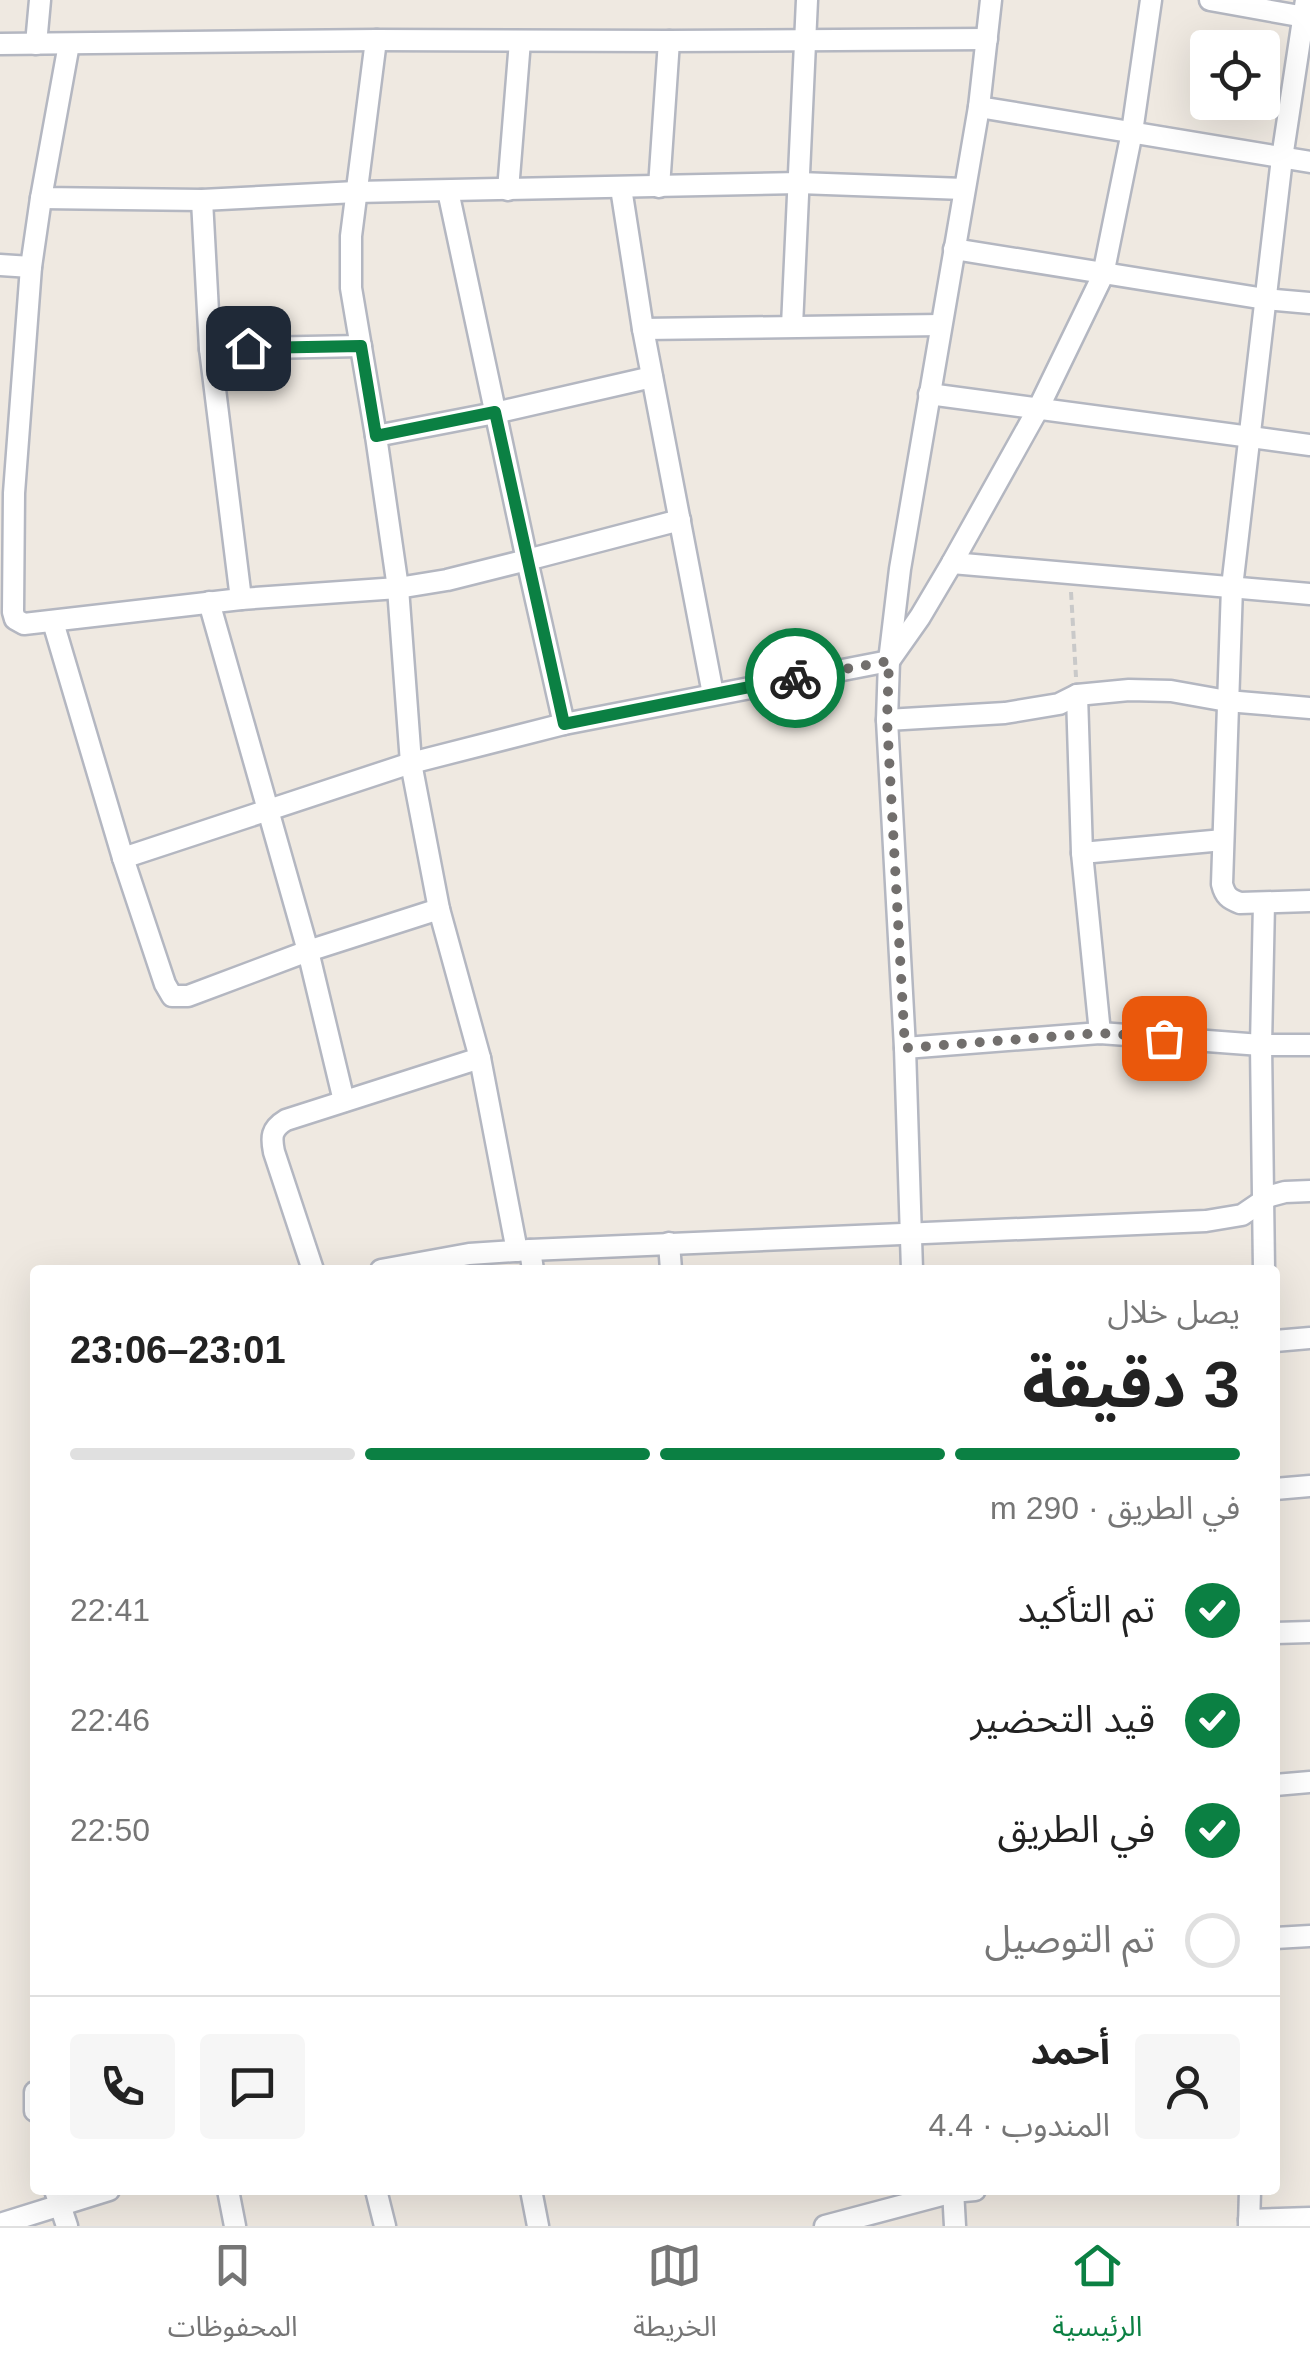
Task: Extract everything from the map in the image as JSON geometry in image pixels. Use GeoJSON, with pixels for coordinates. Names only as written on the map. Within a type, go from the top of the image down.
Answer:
{"type":"FeatureCollection","features":[{"type":"Feature","properties":{"kind":"street"},"geometry":{"type":"LineString","coordinates":[[36,44],[40,0]]}},
{"type":"Feature","properties":{"kind":"street"},"geometry":{"type":"LineString","coordinates":[[792,326],[806,0]]}},
{"type":"Feature","properties":{"kind":"street"},"geometry":{"type":"LineString","coordinates":[[912,1265],[887,720],[889,661],[900,569],[979,107],[991,0]]}},
{"type":"Feature","properties":{"kind":"street"},"geometry":{"type":"LineString","coordinates":[[123,858],[411,763],[564,724],[889,661],[920,618],[1038,409],[1104,274],[1132,132],[1151,0]]}},
{"type":"Feature","properties":{"kind":"street"},"geometry":{"type":"LineString","coordinates":[[1210,0],[1307,12],[1282,158],[1232,587],[1223,840],[1224,893],[1230,900],[1264,904],[1310,901]]}},
{"type":"Feature","properties":{"kind":"street"},"geometry":{"type":"LineString","coordinates":[[0,44],[987,39]]}},
{"type":"Feature","properties":{"kind":"street"},"geometry":{"type":"LineString","coordinates":[[376,40],[356,192],[351,288],[398,588],[411,763],[439,909],[480,1058],[526,1257]]}},
{"type":"Feature","properties":{"kind":"street"},"geometry":{"type":"LineString","coordinates":[[508,190],[520,40]]}},
{"type":"Feature","properties":{"kind":"street"},"geometry":{"type":"LineString","coordinates":[[659,187],[669,42]]}},
{"type":"Feature","properties":{"kind":"street"},"geometry":{"type":"LineString","coordinates":[[70,44],[40,198],[31,267],[14,493],[15,619],[53,622],[241,598],[398,588],[447,580],[680,520]]}},
{"type":"Feature","properties":{"kind":"street"},"geometry":{"type":"LineString","coordinates":[[979,107],[1310,162]]}},
{"type":"Feature","properties":{"kind":"street"},"geometry":{"type":"LineString","coordinates":[[40,198],[202,200],[356,192],[800,183],[964,189]]}},
{"type":"Feature","properties":{"kind":"street"},"geometry":{"type":"LineString","coordinates":[[622,188],[643,328],[713,694]]}},
{"type":"Feature","properties":{"kind":"street"},"geometry":{"type":"LineString","coordinates":[[448,191],[564,724]]}},
{"type":"Feature","properties":{"kind":"street"},"geometry":{"type":"LineString","coordinates":[[202,200],[210,349],[241,598]]}},
{"type":"Feature","properties":{"kind":"street"},"geometry":{"type":"LineString","coordinates":[[954,248],[1265,300],[1310,303]]}},
{"type":"Feature","properties":{"kind":"street"},"geometry":{"type":"LineString","coordinates":[[0,265],[31,267]]}},
{"type":"Feature","properties":{"kind":"street"},"geometry":{"type":"LineString","coordinates":[[643,328],[941,325]]}},
{"type":"Feature","properties":{"kind":"street"},"geometry":{"type":"LineString","coordinates":[[210,349],[361,346]]}},
{"type":"Feature","properties":{"kind":"street"},"geometry":{"type":"LineString","coordinates":[[376,436],[652,377]]}},
{"type":"Feature","properties":{"kind":"street"},"geometry":{"type":"LineString","coordinates":[[929,394],[1310,445]]}},
{"type":"Feature","properties":{"kind":"street"},"geometry":{"type":"LineString","coordinates":[[952,563],[1310,594]]}},
{"type":"Feature","properties":{"kind":"street"},"geometry":{"type":"LineString","coordinates":[[209,602],[308,951],[344,1101]]}},
{"type":"Feature","properties":{"kind":"street"},"geometry":{"type":"LineString","coordinates":[[53,622],[123,858],[164,984],[172,996],[188,996],[308,951],[439,909]]}},
{"type":"Feature","properties":{"kind":"street"},"geometry":{"type":"LineString","coordinates":[[887,720],[1037,709],[1077,695],[1152,690],[1310,708]]}},
{"type":"Feature","properties":{"kind":"street"},"geometry":{"type":"LineString","coordinates":[[1077,695],[1082,853],[1100,1033]]}},
{"type":"Feature","properties":{"kind":"street"},"geometry":{"type":"LineString","coordinates":[[1082,853],[1223,840]]}},
{"type":"Feature","properties":{"kind":"street"},"geometry":{"type":"LineString","coordinates":[[1264,904],[1260,1045],[1264,1265]]}},
{"type":"Feature","properties":{"kind":"street"},"geometry":{"type":"LineString","coordinates":[[905,1048],[1100,1033],[1310,1045]]}},
{"type":"Feature","properties":{"kind":"street"},"geometry":{"type":"LineString","coordinates":[[311,1265],[274,1152],[271,1136],[278,1125],[480,1058]]}},
{"type":"Feature","properties":{"kind":"street"},"geometry":{"type":"LineString","coordinates":[[408,1265],[469,1254],[526,1257],[670,1243],[1206,1221],[1242,1215],[1276,1194],[1310,1191]]}},
{"type":"Feature","properties":{"kind":"street"},"geometry":{"type":"LineString","coordinates":[[670,1243],[671,1265]]}},
{"type":"Feature","properties":{"kind":"street"},"geometry":{"type":"LineString","coordinates":[[1280,1341],[1310,1338]]}},
{"type":"Feature","properties":{"kind":"street"},"geometry":{"type":"LineString","coordinates":[[1280,1489],[1310,1486]]}},
{"type":"Feature","properties":{"kind":"street"},"geometry":{"type":"LineString","coordinates":[[1280,1634],[1310,1632]]}},
{"type":"Feature","properties":{"kind":"street"},"geometry":{"type":"LineString","coordinates":[[1280,1785],[1310,1782]]}},
{"type":"Feature","properties":{"kind":"street"},"geometry":{"type":"LineString","coordinates":[[1280,1938],[1310,1936]]}},
{"type":"Feature","properties":{"kind":"street"},"geometry":{"type":"LineString","coordinates":[[229,2195],[235,2226]]}},
{"type":"Feature","properties":{"kind":"street"},"geometry":{"type":"LineString","coordinates":[[377,2195],[385,2226]]}},
{"type":"Feature","properties":{"kind":"street"},"geometry":{"type":"LineString","coordinates":[[532,2195],[538,2226]]}},
{"type":"Feature","properties":{"kind":"street"},"geometry":{"type":"LineString","coordinates":[[825,2226],[938,2195]]}},
{"type":"Feature","properties":{"kind":"street"},"geometry":{"type":"LineString","coordinates":[[953,2195],[954,2226]]}},
{"type":"Feature","properties":{"kind":"street"},"geometry":{"type":"LineString","coordinates":[[1250,2195],[1249,2223],[1310,2218]]}},
{"type":"Feature","properties":{"kind":"street"},"geometry":{"type":"LineString","coordinates":[[0,2224],[57,2198],[67,2226]]}},
{"type":"Feature","properties":{"kind":"path"},"geometry":{"type":"LineString","coordinates":[[1070,572],[1077,695]]}},
{"type":"Feature","properties":{"kind":"way so far"},"geometry":{"type":"LineString","coordinates":[[795,678],[889,661],[887,720],[905,1048],[1100,1033],[1164,1038]]}},
{"type":"Feature","properties":{"kind":"route"},"geometry":{"type":"LineString","coordinates":[[248,348],[361,346],[376,436],[495,412],[564,724],[795,678]]}}]}
